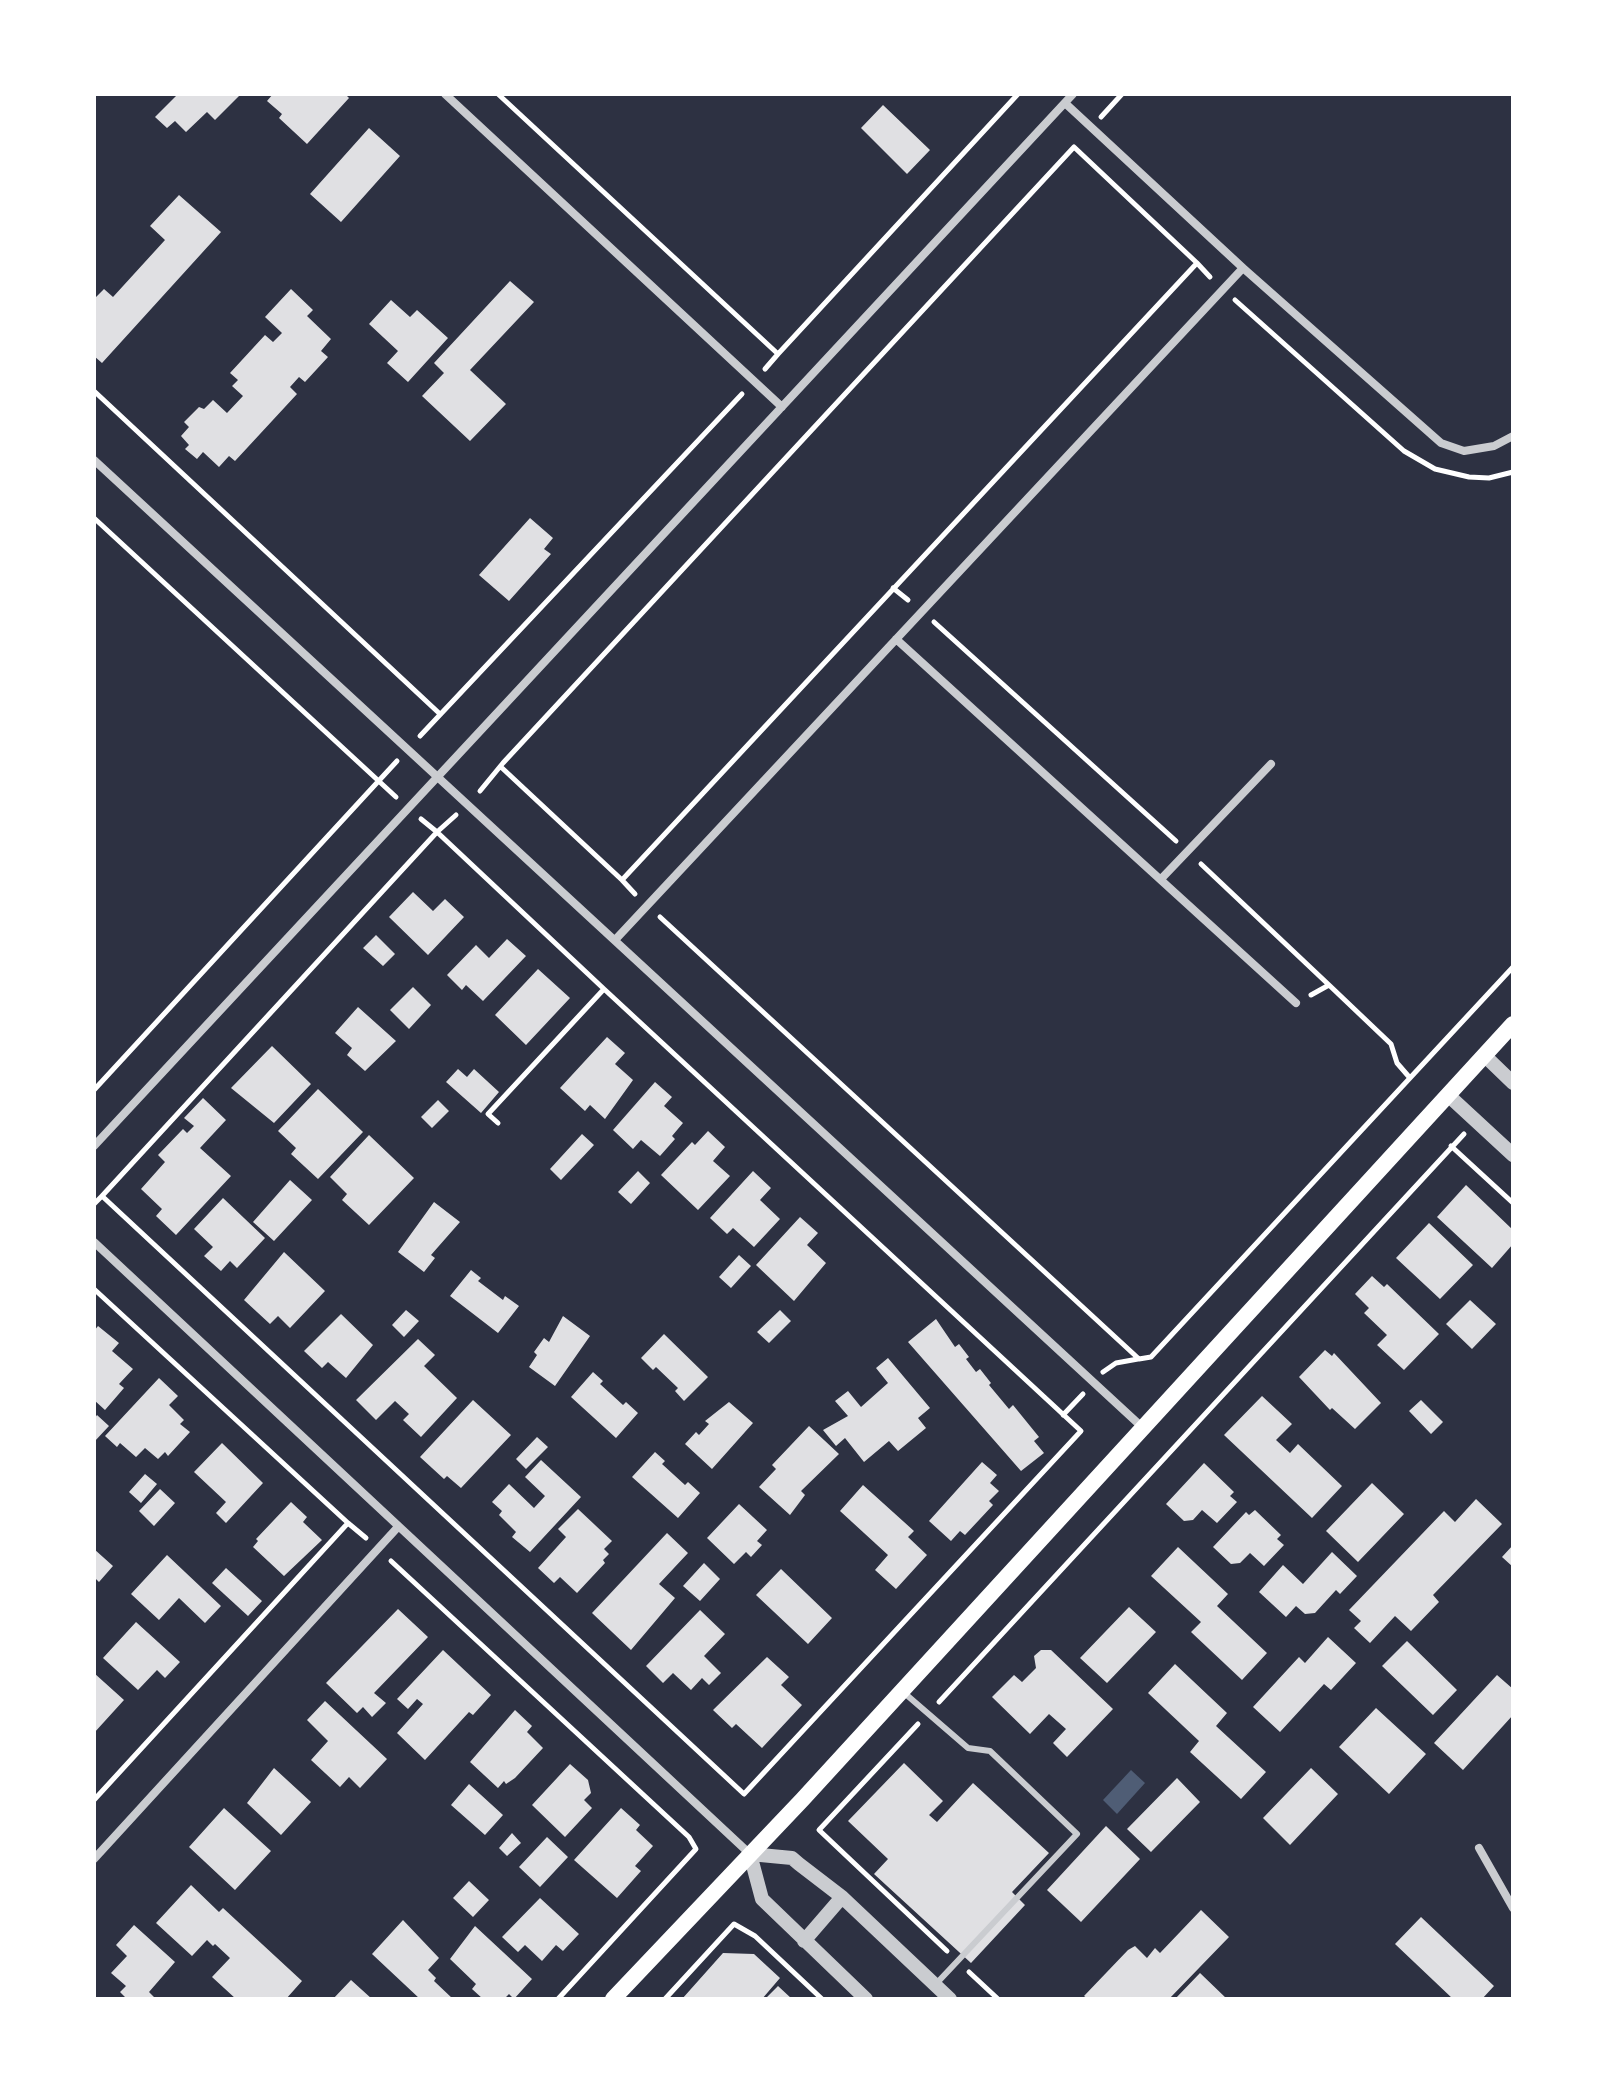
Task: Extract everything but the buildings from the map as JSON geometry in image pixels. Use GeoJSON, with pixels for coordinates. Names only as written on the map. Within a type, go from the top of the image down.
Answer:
{"type":"FeatureCollection","features":[{"type":"Feature","properties":{"kind":"main road"},"geometry":{"type":"LineString","coordinates":[[613,1999],[1513,1024]]}},
{"type":"Feature","properties":{"kind":"street"},"geometry":{"type":"LineString","coordinates":[[445,94],[782,407]]}},
{"type":"Feature","properties":{"kind":"street"},"geometry":{"type":"LineString","coordinates":[[94,1146],[1073,94]]}},
{"type":"Feature","properties":{"kind":"street"},"geometry":{"type":"LineString","coordinates":[[1065,103],[1243,268],[1441,443],[1464,451],[1494,446],[1513,436]]}},
{"type":"Feature","properties":{"kind":"street"},"geometry":{"type":"LineString","coordinates":[[615,940],[1243,268]]}},
{"type":"Feature","properties":{"kind":"street"},"geometry":{"type":"LineString","coordinates":[[94,460],[1142,1427]]}},
{"type":"Feature","properties":{"kind":"street"},"geometry":{"type":"LineString","coordinates":[[896,639],[1296,1003]]}},
{"type":"Feature","properties":{"kind":"street"},"geometry":{"type":"LineString","coordinates":[[1161,879],[1271,764]]}},
{"type":"Feature","properties":{"kind":"street"},"geometry":{"type":"LineString","coordinates":[[1484,1055],[1513,1083]]}},
{"type":"Feature","properties":{"kind":"street"},"geometry":{"type":"LineString","coordinates":[[1448,1095],[1513,1155]]}},
{"type":"Feature","properties":{"kind":"street"},"geometry":{"type":"LineString","coordinates":[[94,1242],[397,1528],[750,1854],[762,1899],[866,1999]]}},
{"type":"Feature","properties":{"kind":"street"},"geometry":{"type":"LineString","coordinates":[[94,1859],[397,1528]]}},
{"type":"Feature","properties":{"kind":"street"},"geometry":{"type":"LineString","coordinates":[[1479,1848],[1513,1908]]}},
{"type":"Feature","properties":{"kind":"street"},"geometry":{"type":"LineString","coordinates":[[750,1854],[792,1858],[842,1897],[950,1999]]}},
{"type":"Feature","properties":{"kind":"street"},"geometry":{"type":"LineString","coordinates":[[804,1941],[842,1897]]}},
{"type":"Feature","properties":{"kind":"lane"},"geometry":{"type":"LineString","coordinates":[[901,1690],[968,1748],[990,1751],[1077,1834],[935,1985]]}},
{"type":"Feature","properties":{"kind":"path"},"geometry":{"type":"LineString","coordinates":[[498,94],[778,354]]}},
{"type":"Feature","properties":{"kind":"path"},"geometry":{"type":"LineString","coordinates":[[94,1090],[407,749],[755,382],[1018,94]]}},
{"type":"Feature","properties":{"kind":"path"},"geometry":{"type":"LineString","coordinates":[[94,1204],[437,832],[468,805],[1074,147],[1222,290],[1252,312],[1404,451],[1435,469],[1469,477],[1489,478],[1513,472]]}},
{"type":"Feature","properties":{"kind":"path"},"geometry":{"type":"LineString","coordinates":[[622,880],[1197,263]]}},
{"type":"Feature","properties":{"kind":"path"},"geometry":{"type":"LineString","coordinates":[[94,391],[440,714]]}},
{"type":"Feature","properties":{"kind":"path"},"geometry":{"type":"LineString","coordinates":[[94,518],[379,781]]}},
{"type":"Feature","properties":{"kind":"path"},"geometry":{"type":"LineString","coordinates":[[893,588],[1188,851],[1391,1044],[1397,1063],[1410,1078]]}},
{"type":"Feature","properties":{"kind":"path"},"geometry":{"type":"LineString","coordinates":[[501,767],[1139,1359],[1151,1357],[1513,967]]}},
{"type":"Feature","properties":{"kind":"path"},"geometry":{"type":"LineString","coordinates":[[102,1196],[744,1794],[1081,1431],[437,832]]}},
{"type":"Feature","properties":{"kind":"path"},"geometry":{"type":"LineString","coordinates":[[1296,1003],[1329,985]]}},
{"type":"Feature","properties":{"kind":"path"},"geometry":{"type":"LineString","coordinates":[[498,1123],[488,1114],[604,989]]}},
{"type":"Feature","properties":{"kind":"path"},"geometry":{"type":"LineString","coordinates":[[1040,1594],[1451,1146],[1479,1124]]}},
{"type":"Feature","properties":{"kind":"path"},"geometry":{"type":"LineString","coordinates":[[1451,1146],[1513,1203]]}},
{"type":"Feature","properties":{"kind":"path"},"geometry":{"type":"LineString","coordinates":[[94,1289],[689,1837],[696,1849],[558,1999]]}},
{"type":"Feature","properties":{"kind":"path"},"geometry":{"type":"LineString","coordinates":[[94,1800],[348,1523]]}},
{"type":"Feature","properties":{"kind":"path"},"geometry":{"type":"LineString","coordinates":[[819,1830],[998,1999]]}},
{"type":"Feature","properties":{"kind":"path"},"geometry":{"type":"LineString","coordinates":[[665,1999],[734,1924],[755,1936],[822,1999]]}},
{"type":"Feature","properties":{"kind":"water"},"geometry":{"type":"Polygon","coordinates":[[[1131,1770],[1145,1783],[1117,1814],[1103,1800],[1131,1770]]]}}]}
